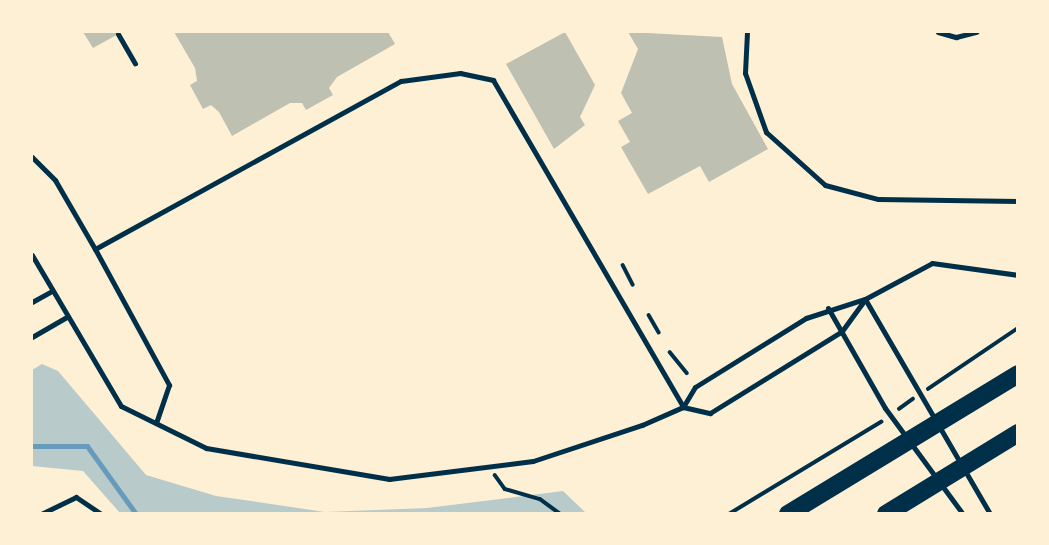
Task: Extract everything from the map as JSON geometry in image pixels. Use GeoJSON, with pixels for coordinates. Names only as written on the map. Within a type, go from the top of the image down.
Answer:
{"type":"FeatureCollection","features":[{"type":"Feature","properties":{"kind":"main road"},"geometry":{"type":"LineString","coordinates":[[788,513],[1017,374]]}},
{"type":"Feature","properties":{"kind":"main road"},"geometry":{"type":"LineString","coordinates":[[886,513],[1017,433]]}},
{"type":"Feature","properties":{"kind":"lane"},"geometry":{"type":"LineString","coordinates":[[747,32],[745,74],[766,132],[825,184],[878,199],[1017,201]]}},
{"type":"Feature","properties":{"kind":"lane"},"geometry":{"type":"LineString","coordinates":[[938,32],[956,37],[976,32]]}},
{"type":"Feature","properties":{"kind":"lane"},"geometry":{"type":"LineString","coordinates":[[118,34],[135,64]]}},
{"type":"Feature","properties":{"kind":"lane"},"geometry":{"type":"LineString","coordinates":[[95,249],[401,81],[475,74],[504,92],[682,407]]}},
{"type":"Feature","properties":{"kind":"lane"},"geometry":{"type":"LineString","coordinates":[[32,157],[55,180],[169,385],[156,423]]}},
{"type":"Feature","properties":{"kind":"lane"},"geometry":{"type":"LineString","coordinates":[[32,255],[66,317],[121,406],[206,448],[370,477],[492,470],[590,444],[682,407],[710,413],[842,331],[865,299]]}},
{"type":"Feature","properties":{"kind":"lane"},"geometry":{"type":"LineString","coordinates":[[682,407],[695,387],[828,308],[865,299],[932,263],[1017,275]]}},
{"type":"Feature","properties":{"kind":"lane"},"geometry":{"type":"LineString","coordinates":[[32,302],[52,291]]}},
{"type":"Feature","properties":{"kind":"lane"},"geometry":{"type":"LineString","coordinates":[[865,299],[989,513]]}},
{"type":"Feature","properties":{"kind":"lane"},"geometry":{"type":"LineString","coordinates":[[828,308],[891,415],[963,513]]}},
{"type":"Feature","properties":{"kind":"lane"},"geometry":{"type":"LineString","coordinates":[[32,337],[66,317]]}},
{"type":"Feature","properties":{"kind":"lane"},"geometry":{"type":"LineString","coordinates":[[41,513],[76,497],[101,513]]}},
{"type":"Feature","properties":{"kind":"path"},"geometry":{"type":"LineString","coordinates":[[622,265],[633,285]]}},
{"type":"Feature","properties":{"kind":"path"},"geometry":{"type":"LineString","coordinates":[[649,315],[659,332]]}},
{"type":"Feature","properties":{"kind":"path"},"geometry":{"type":"LineString","coordinates":[[729,513],[891,415],[1017,328]]}},
{"type":"Feature","properties":{"kind":"path"},"geometry":{"type":"LineString","coordinates":[[670,352],[687,373]]}},
{"type":"Feature","properties":{"kind":"path"},"geometry":{"type":"LineString","coordinates":[[492,470],[505,489],[540,499],[561,513]]}},
{"type":"Feature","properties":{"kind":"shaded area"},"geometry":{"type":"Polygon","coordinates":[[[42,364],[58,371],[146,475],[216,496],[325,512],[427,508],[563,491],[586,513],[120,513],[83,471],[32,466],[32,370],[42,364]]]}},
{"type":"Feature","properties":{"kind":"building"},"geometry":{"type":"Polygon","coordinates":[[[83,32],[122,32],[93,48],[83,32]]]}},
{"type":"Feature","properties":{"kind":"building"},"geometry":{"type":"Polygon","coordinates":[[[174,32],[388,32],[395,44],[337,77],[329,88],[333,95],[306,110],[302,103],[290,103],[232,136],[219,112],[211,105],[203,109],[190,85],[197,81],[195,68],[174,32]]]}},
{"type":"Feature","properties":{"kind":"building"},"geometry":{"type":"Polygon","coordinates":[[[565,32],[595,85],[580,117],[585,125],[554,149],[506,64],[565,32]]]}},
{"type":"Feature","properties":{"kind":"building"},"geometry":{"type":"Polygon","coordinates":[[[628,32],[722,37],[732,84],[768,149],[709,182],[700,166],[648,194],[621,147],[630,142],[618,121],[632,113],[621,93],[638,49],[628,32]]]}},
{"type":"Feature","properties":{"kind":"waterway"},"geometry":{"type":"LineString","coordinates":[[32,446],[87,446],[136,514]]}}]}
